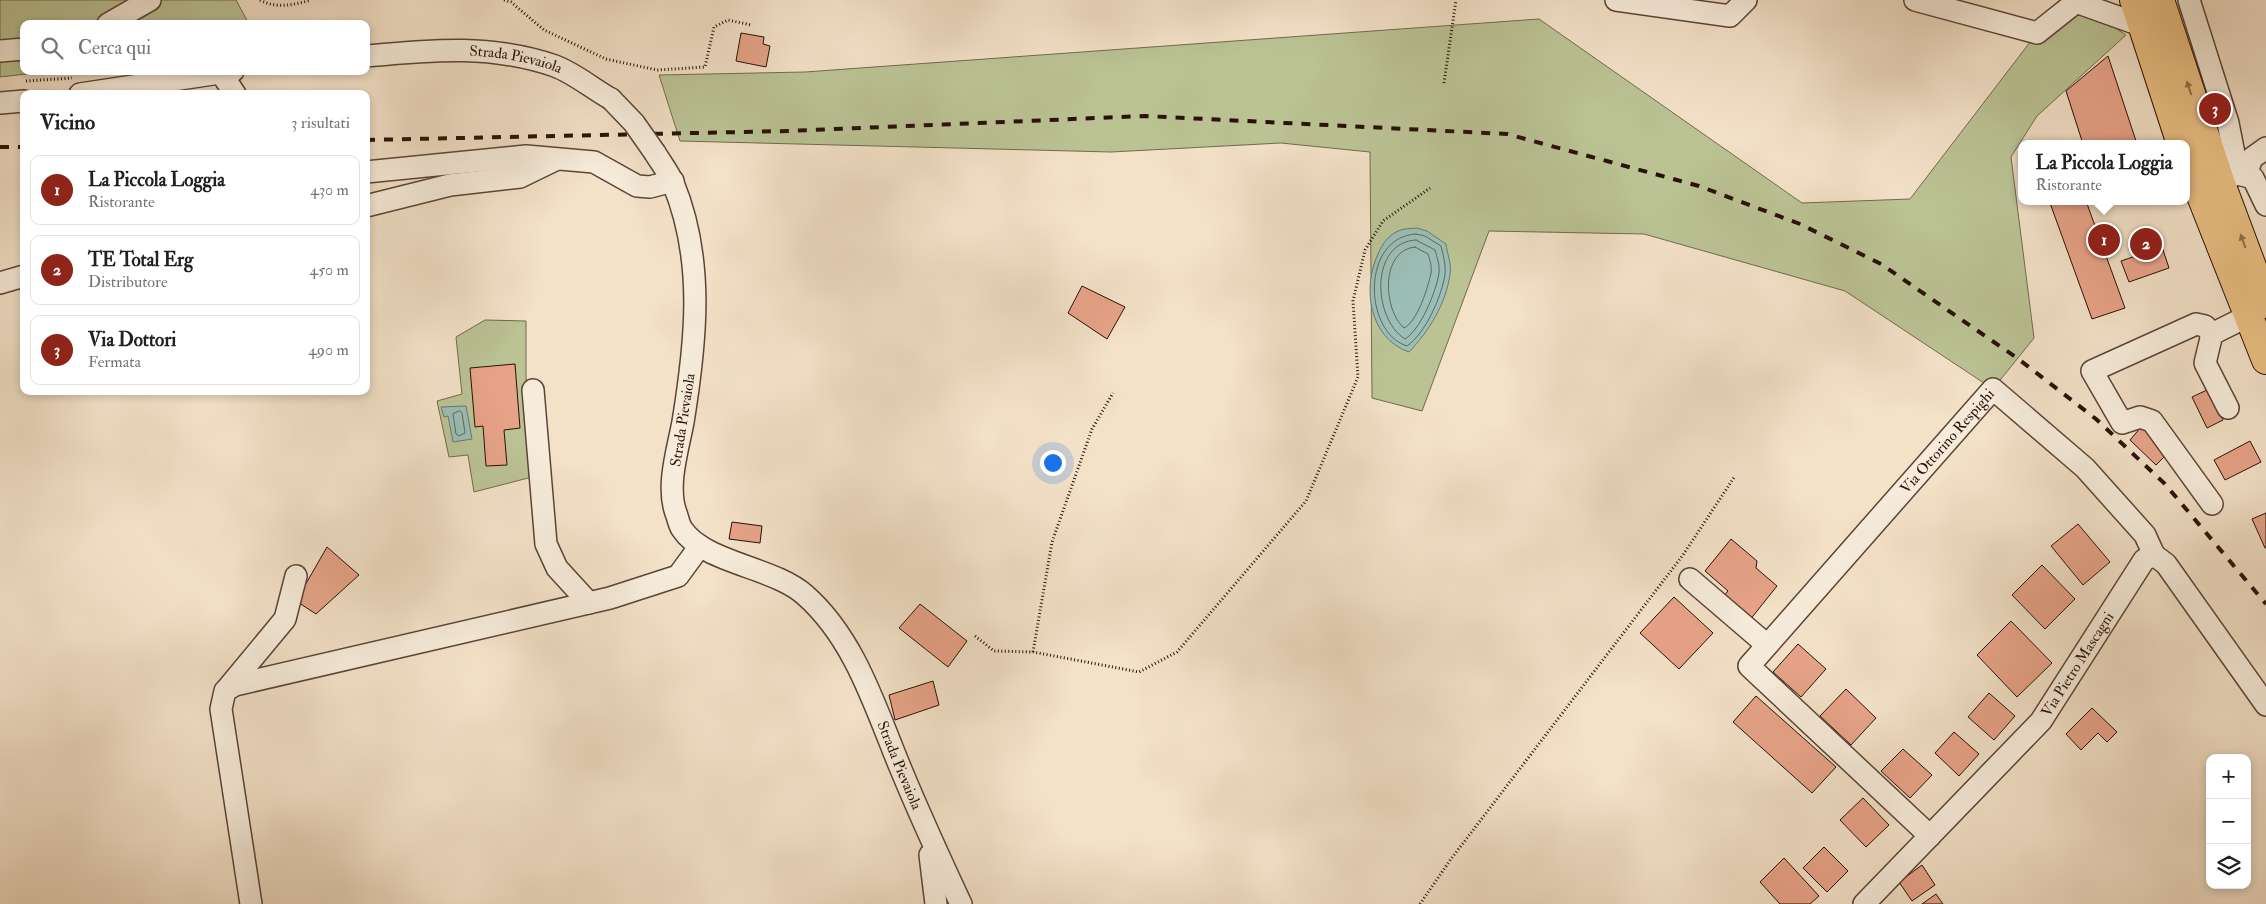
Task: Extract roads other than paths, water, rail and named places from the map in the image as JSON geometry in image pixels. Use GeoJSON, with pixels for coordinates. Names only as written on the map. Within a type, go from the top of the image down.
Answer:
{"type":"FeatureCollection","features":[{"type":"Feature","properties":{"kind":"main road"},"geometry":{"type":"LineString","coordinates":[[2134,0],[2181,140]]}},
{"type":"Feature","properties":{"kind":"main road"},"geometry":{"type":"LineString","coordinates":[[2160,0],[2235,177],[2266,360]]}},
{"type":"Feature","properties":{"kind":"main road"},"geometry":{"type":"LineString","coordinates":[[2190,167],[2257,310]]}},
{"type":"Feature","properties":{"kind":"street"},"geometry":{"type":"LineString","coordinates":[[115,20],[150,0]]}},
{"type":"Feature","properties":{"kind":"street"},"geometry":{"type":"LineString","coordinates":[[1616,0],[1730,16],[1746,0]]}},
{"type":"Feature","properties":{"kind":"street"},"geometry":{"type":"LineString","coordinates":[[1915,0],[2036,33],[2076,1],[2143,26]]}},
{"type":"Feature","properties":{"kind":"street"},"geometry":{"type":"LineString","coordinates":[[2189,0],[2228,123],[2235,177]]}},
{"type":"Feature","properties":{"kind":"street"},"geometry":{"type":"LineString","coordinates":[[0,51],[20,49]]}},
{"type":"Feature","properties":{"kind":"street","name":"Strada Pievaiola"},"geometry":{"type":"LineString","coordinates":[[370,56],[436,49],[503,52],[556,67],[611,99],[634,123],[655,153],[672,181],[685,219],[696,277],[695,341],[673,480],[674,509],[682,529],[700,546],[776,578],[805,594],[829,621],[855,659],[925,827],[961,904]]}},
{"type":"Feature","properties":{"kind":"street"},"geometry":{"type":"LineString","coordinates":[[107,90],[207,75]]}},
{"type":"Feature","properties":{"kind":"street"},"geometry":{"type":"LineString","coordinates":[[228,75],[234,90]]}},
{"type":"Feature","properties":{"kind":"street"},"geometry":{"type":"LineString","coordinates":[[0,103],[20,101]]}},
{"type":"Feature","properties":{"kind":"street"},"geometry":{"type":"LineString","coordinates":[[2235,177],[2252,158],[2266,148]]}},
{"type":"Feature","properties":{"kind":"street"},"geometry":{"type":"LineString","coordinates":[[370,172],[526,156],[594,162],[637,186],[650,187],[672,181]]}},
{"type":"Feature","properties":{"kind":"street"},"geometry":{"type":"LineString","coordinates":[[370,205],[450,185],[520,177],[558,159]]}},
{"type":"Feature","properties":{"kind":"street"},"geometry":{"type":"LineString","coordinates":[[2235,177],[2253,178],[2266,204]]}},
{"type":"Feature","properties":{"kind":"street"},"geometry":{"type":"LineString","coordinates":[[0,283],[20,277]]}},
{"type":"Feature","properties":{"kind":"street"},"geometry":{"type":"LineString","coordinates":[[2228,408],[2205,363],[2212,334],[2257,310]]}},
{"type":"Feature","properties":{"kind":"street"},"geometry":{"type":"LineString","coordinates":[[2212,334],[2206,326],[2196,324],[2092,371],[2122,424],[2140,417],[2152,421],[2212,504]]}},
{"type":"Feature","properties":{"kind":"street"},"geometry":{"type":"LineString","coordinates":[[533,390],[546,544],[557,568],[589,603]]}},
{"type":"Feature","properties":{"kind":"street","name":"Via Ottorino Respighi"},"geometry":{"type":"LineString","coordinates":[[1930,836],[1750,666],[1993,390],[2085,468],[2145,535],[2154,555]]}},
{"type":"Feature","properties":{"kind":"street"},"geometry":{"type":"LineString","coordinates":[[225,691],[235,685],[589,603],[678,576],[700,546]]}},
{"type":"Feature","properties":{"kind":"street"},"geometry":{"type":"LineString","coordinates":[[2154,555],[2166,564],[2266,705]]}},
{"type":"Feature","properties":{"kind":"street","name":"Via Pietro Mascagni"},"geometry":{"type":"LineString","coordinates":[[1868,902],[2042,721],[2144,560],[2154,555]]}},
{"type":"Feature","properties":{"kind":"street"},"geometry":{"type":"LineString","coordinates":[[251,904],[221,709],[225,691],[285,619],[296,576]]}},
{"type":"Feature","properties":{"kind":"street"},"geometry":{"type":"LineString","coordinates":[[1690,579],[1767,645]]}},
{"type":"Feature","properties":{"kind":"street"},"geometry":{"type":"LineString","coordinates":[[925,827],[936,904]]}},
{"type":"Feature","properties":{"kind":"water"},"geometry":{"type":"Polygon","coordinates":[[[1417,228],[1427,231],[1446,244],[1450,270],[1445,296],[1436,316],[1409,352],[1385,336],[1377,324],[1372,310],[1370,282],[1378,254],[1387,239],[1397,231],[1417,228]]]}},
{"type":"Feature","properties":{"kind":"water"},"geometry":{"type":"Polygon","coordinates":[[[466,406],[472,439],[453,442],[448,416],[444,417],[441,407],[466,406]]]}},
{"type":"Feature","properties":{"kind":"railway"},"geometry":{"type":"LineString","coordinates":[[370,140],[788,131],[1145,116],[1507,134],[1699,186],[1800,224],[1881,264],[2017,358],[2096,419],[2165,484],[2266,604]]}},
{"type":"Feature","properties":{"kind":"railway"},"geometry":{"type":"LineString","coordinates":[[0,147],[20,147]]}},
{"type":"Feature","properties":{"kind":"place","name":"Via Dottori"},"geometry":{"type":"Point","coordinates":[2215,109]}},
{"type":"Feature","properties":{"kind":"place","name":"La Piccola Loggia"},"geometry":{"type":"Point","coordinates":[2104,240]}},
{"type":"Feature","properties":{"kind":"place","name":"TE Total Erg"},"geometry":{"type":"Point","coordinates":[2146,244]}}]}
